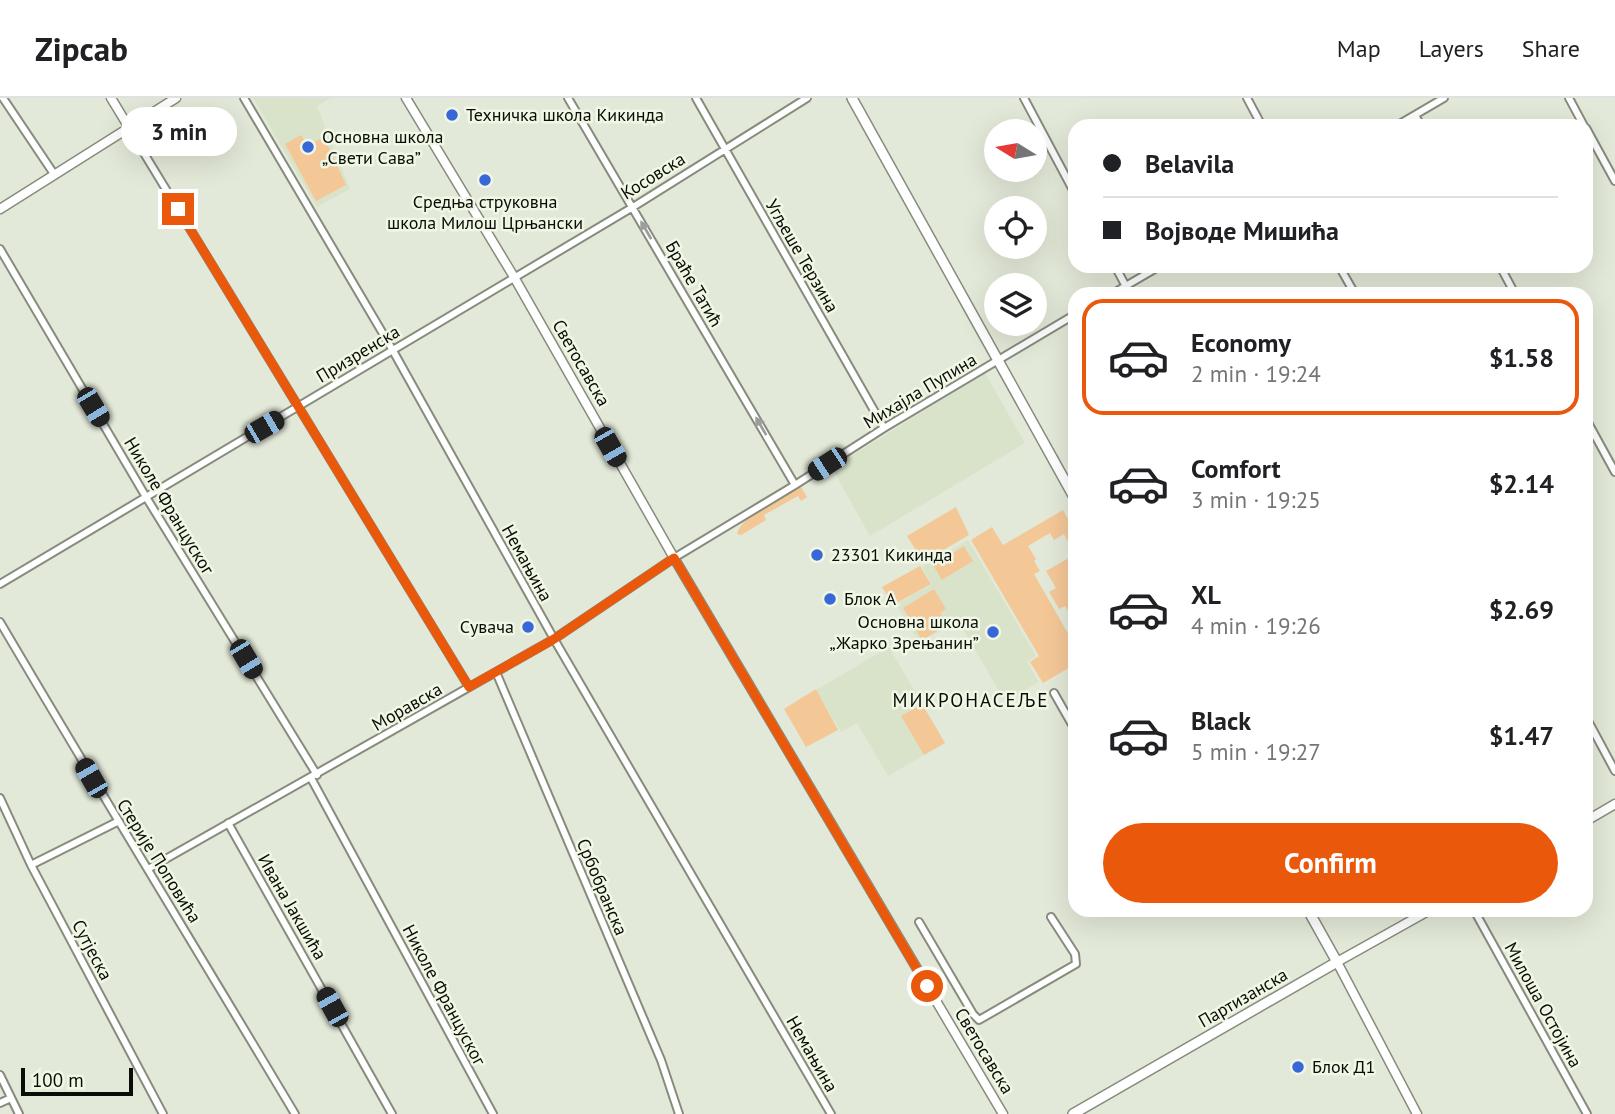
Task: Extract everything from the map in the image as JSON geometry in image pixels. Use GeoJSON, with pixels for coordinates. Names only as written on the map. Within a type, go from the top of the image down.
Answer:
{"type":"FeatureCollection","features":[{"type":"Feature","properties":{"kind":"main road"},"geometry":{"type":"LineString","coordinates":[[852,98],[1068,486]]}},
{"type":"Feature","properties":{"kind":"main road"},"geometry":{"type":"LineString","coordinates":[[1312,917],[1337,962]]}},
{"type":"Feature","properties":{"kind":"main road","name":"Партизанска"},"geometry":{"type":"LineString","coordinates":[[1073,1114],[1337,962]]}},
{"type":"Feature","properties":{"kind":"street"},"geometry":{"type":"LineString","coordinates":[[3,98],[54,174]]}},
{"type":"Feature","properties":{"kind":"street"},"geometry":{"type":"LineString","coordinates":[[111,98],[469,687]]}},
{"type":"Feature","properties":{"kind":"street"},"geometry":{"type":"LineString","coordinates":[[0,209],[176,98]]}},
{"type":"Feature","properties":{"kind":"street","name":"Немањина"},"geometry":{"type":"LineString","coordinates":[[244,98],[392,349],[554,639],[831,1114]]}},
{"type":"Feature","properties":{"kind":"street","name":"Светосавска"},"geometry":{"type":"LineString","coordinates":[[406,98],[514,277],[674,558],[1003,1114]]}},
{"type":"Feature","properties":{"kind":"street","name":"Браће Татић"},"geometry":{"type":"LineString","coordinates":[[568,98],[795,485]]}},
{"type":"Feature","properties":{"kind":"street","name":"Угљеше Терзина"},"geometry":{"type":"LineString","coordinates":[[696,98],[884,428]]}},
{"type":"Feature","properties":{"kind":"street","name":"Косовска"},"geometry":{"type":"LineString","coordinates":[[514,277],[633,207],[807,98]]}},
{"type":"Feature","properties":{"kind":"street"},"geometry":{"type":"LineString","coordinates":[[1024,98],[1068,181]]}},
{"type":"Feature","properties":{"kind":"street"},"geometry":{"type":"LineString","coordinates":[[1247,98],[1258,119]]}},
{"type":"Feature","properties":{"kind":"street"},"geometry":{"type":"LineString","coordinates":[[1408,119],[1444,98]]}},
{"type":"Feature","properties":{"kind":"street"},"geometry":{"type":"LineString","coordinates":[[1569,98],[1581,119]]}},
{"type":"Feature","properties":{"kind":"street"},"geometry":{"type":"LineString","coordinates":[[1415,115],[1417,119]]}},
{"type":"Feature","properties":{"kind":"street"},"geometry":{"type":"LineString","coordinates":[[1593,141],[1615,181]]}},
{"type":"Feature","properties":{"kind":"street","name":"Николе Француског"},"geometry":{"type":"LineString","coordinates":[[0,249],[314,777],[493,1114]]}},
{"type":"Feature","properties":{"kind":"street"},"geometry":{"type":"LineString","coordinates":[[1119,273],[1126,286],[1148,273]]}},
{"type":"Feature","properties":{"kind":"street","name":"Призренска"},"geometry":{"type":"LineString","coordinates":[[0,584],[514,277]]}},
{"type":"Feature","properties":{"kind":"street","name":"Михајла Пупина"},"geometry":{"type":"LineString","coordinates":[[674,558],[1068,319]]}},
{"type":"Feature","properties":{"kind":"street"},"geometry":{"type":"LineString","coordinates":[[1593,432],[1615,472]]}},
{"type":"Feature","properties":{"kind":"street","name":"Моравска"},"geometry":{"type":"LineString","coordinates":[[148,869],[554,639],[674,558]]}},
{"type":"Feature","properties":{"kind":"street","name":"Стерије Поповића"},"geometry":{"type":"LineString","coordinates":[[0,622],[117,822],[295,1114]]}},
{"type":"Feature","properties":{"kind":"street","name":"Србобранска"},"geometry":{"type":"LineString","coordinates":[[496,672],[661,1060],[679,1114]]}},
{"type":"Feature","properties":{"kind":"street"},"geometry":{"type":"LineString","coordinates":[[1054,693],[1068,718]]}},
{"type":"Feature","properties":{"kind":"street"},"geometry":{"type":"LineString","coordinates":[[1593,730],[1615,771]]}},
{"type":"Feature","properties":{"kind":"street","name":"Сутјеска"},"geometry":{"type":"LineString","coordinates":[[0,798],[31,865],[163,1114]]}},
{"type":"Feature","properties":{"kind":"street"},"geometry":{"type":"LineString","coordinates":[[1593,817],[1615,804]]}},
{"type":"Feature","properties":{"kind":"street"},"geometry":{"type":"LineString","coordinates":[[31,865],[117,822]]}},
{"type":"Feature","properties":{"kind":"street","name":"Ивана Јакшића"},"geometry":{"type":"LineString","coordinates":[[228,823],[392,1114]]}},
{"type":"Feature","properties":{"kind":"street"},"geometry":{"type":"LineString","coordinates":[[919,922],[979,1020],[1076,964],[1075,954],[1051,917]]}},
{"type":"Feature","properties":{"kind":"street","name":"Партизанска"},"geometry":{"type":"LineString","coordinates":[[1337,962],[1417,917]]}},
{"type":"Feature","properties":{"kind":"street","name":"Милоша Остојина"},"geometry":{"type":"LineString","coordinates":[[1478,917],[1587,1114]]}},
{"type":"Feature","properties":{"kind":"street"},"geometry":{"type":"LineString","coordinates":[[1337,962],[1418,1114]]}},
{"type":"Feature","properties":{"kind":"street"},"geometry":{"type":"LineString","coordinates":[[0,1075],[19,1114]]}},
{"type":"Feature","properties":{"kind":"street"},"geometry":{"type":"LineString","coordinates":[[0,1103],[11,1098]]}},
{"type":"Feature","properties":{"kind":"shaded area","name":"Основна школа „Свети Сава”"},"geometry":{"type":"Polygon","coordinates":[[[253,98],[331,98],[317,106],[350,189],[317,207],[253,98]]]}},
{"type":"Feature","properties":{"kind":"shaded area"},"geometry":{"type":"Polygon","coordinates":[[[301,135],[308,145],[324,137],[346,185],[316,201],[285,144],[301,135]]]}},
{"type":"Feature","properties":{"kind":"shaded area"},"geometry":{"type":"Polygon","coordinates":[[[985,373],[1025,443],[870,536],[832,468],[985,373]]]}},
{"type":"Feature","properties":{"kind":"shaded area"},"geometry":{"type":"Polygon","coordinates":[[[801,487],[807,497],[801,501],[798,496],[764,515],[766,520],[741,535],[737,534],[746,520],[755,513],[801,487]]]}},
{"type":"Feature","properties":{"kind":"shaded area"},"geometry":{"type":"Polygon","coordinates":[[[956,507],[969,535],[923,562],[907,536],[956,507]]]}},
{"type":"Feature","properties":{"kind":"shaded area"},"geometry":{"type":"Polygon","coordinates":[[[1063,510],[1068,519],[1068,542],[1064,534],[1054,540],[1050,533],[1028,546],[1040,571],[1034,574],[1068,634],[1068,668],[1043,683],[1030,662],[1039,656],[971,540],[992,527],[1003,545],[1063,510]]]}},
{"type":"Feature","properties":{"kind":"shaded area","name":"Основна школа „Жарко Зрењанин”"},"geometry":{"type":"Polygon","coordinates":[[[968,540],[1036,656],[1027,662],[1039,682],[1005,701],[958,621],[919,643],[898,607],[902,605],[900,602],[932,584],[922,567],[968,540]]]}},
{"type":"Feature","properties":{"kind":"shaded area"},"geometry":{"type":"Polygon","coordinates":[[[964,546],[973,561],[942,580],[933,565],[964,546]]]}},
{"type":"Feature","properties":{"kind":"shaded area"},"geometry":{"type":"Polygon","coordinates":[[[1068,558],[1068,611],[1065,606],[1059,609],[1049,592],[1056,588],[1046,571],[1068,558]]]}},
{"type":"Feature","properties":{"kind":"shaded area"},"geometry":{"type":"Polygon","coordinates":[[[920,566],[931,584],[893,605],[882,587],[920,566]]]}},
{"type":"Feature","properties":{"kind":"shaded area"},"geometry":{"type":"Polygon","coordinates":[[[934,589],[946,609],[940,613],[947,625],[922,640],[903,608],[934,589]]]}},
{"type":"Feature","properties":{"kind":"shaded area"},"geometry":{"type":"Polygon","coordinates":[[[889,647],[945,743],[888,776],[857,723],[841,732],[816,690],[889,647]]]}},
{"type":"Feature","properties":{"kind":"shaded area"},"geometry":{"type":"Polygon","coordinates":[[[816,689],[838,730],[806,747],[784,709],[816,689]]]}},
{"type":"Feature","properties":{"kind":"shaded area"},"geometry":{"type":"Polygon","coordinates":[[[922,704],[945,743],[924,755],[901,716],[922,704]]]}},
{"type":"Feature","properties":{"kind":"place","name":"Техничка школа Кикинда"},"geometry":{"type":"Point","coordinates":[452,115]}},
{"type":"Feature","properties":{"kind":"place","name":"Основна школа „Свети Сава”"},"geometry":{"type":"Point","coordinates":[308,147]}},
{"type":"Feature","properties":{"kind":"place","name":"Средња струковна школа Милош Црњански"},"geometry":{"type":"Point","coordinates":[485,180]}},
{"type":"Feature","properties":{"kind":"place","name":"23301 Кикинда"},"geometry":{"type":"Point","coordinates":[817,555]}},
{"type":"Feature","properties":{"kind":"place","name":"Блок А"},"geometry":{"type":"Point","coordinates":[830,599]}},
{"type":"Feature","properties":{"kind":"place","name":"Сувача"},"geometry":{"type":"Point","coordinates":[528,627]}},
{"type":"Feature","properties":{"kind":"place","name":"Основна школа „Жарко Зрењанин”"},"geometry":{"type":"Point","coordinates":[993,632]}},
{"type":"Feature","properties":{"kind":"place","name":"Блок Д1"},"geometry":{"type":"Point","coordinates":[1298,1067]}},
{"type":"Feature","properties":{"kind":"district","name":"МИКРОНАСЕЉЕ"},"geometry":{"type":"Point","coordinates":[971,700]}},
{"type":"Feature","properties":{"kind":"route"},"geometry":{"type":"LineString","coordinates":[[178,209],[469,687],[554,639],[674,558],[927,986]]}}]}
